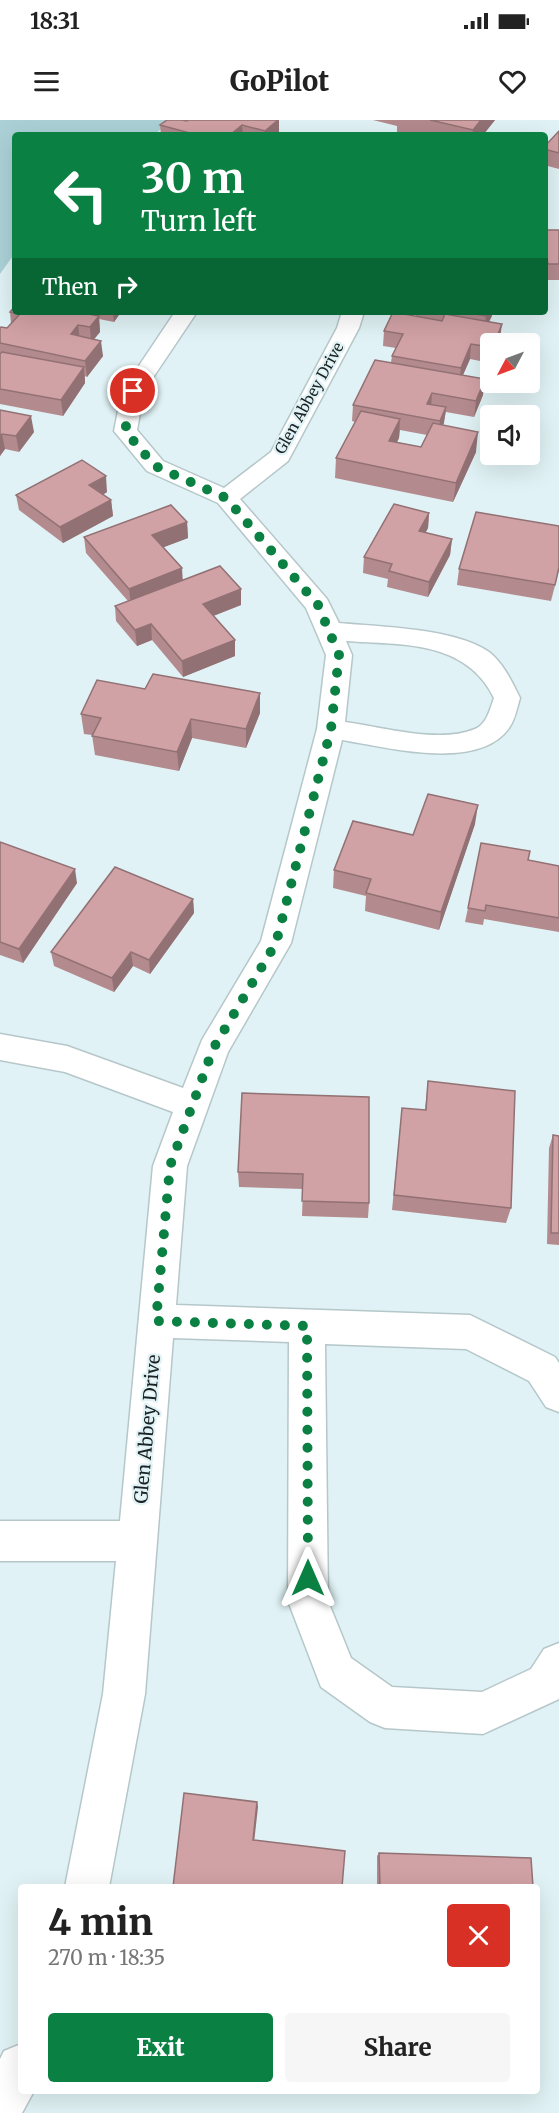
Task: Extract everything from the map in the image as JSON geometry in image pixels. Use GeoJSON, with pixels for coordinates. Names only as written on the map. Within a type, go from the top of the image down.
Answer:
{"type":"FeatureCollection","features":[{"type":"Feature","properties":{"kind":"street","name":"Glen Abbey Drive"},"geometry":{"type":"LineString","coordinates":[[88,1884],[124,1694],[170,1166],[213,1049],[276,943],[331,729],[339,655],[318,605],[226,498],[155,466],[125,431],[133,391],[184,315]]}},
{"type":"Feature","properties":{"kind":"street","name":"Glen Abbey Drive"},"geometry":{"type":"LineString","coordinates":[[226,498],[280,456],[348,328],[352,315]]}},
{"type":"Feature","properties":{"kind":"street"},"geometry":{"type":"LineString","coordinates":[[329,631],[437,643],[474,655],[497,675],[507,698],[499,723],[484,738],[437,745],[331,729]]}},
{"type":"Feature","properties":{"kind":"street"},"geometry":{"type":"LineString","coordinates":[[0,1047],[68,1059],[192,1105]]}},
{"type":"Feature","properties":{"kind":"street"},"geometry":{"type":"LineString","coordinates":[[156,1321],[470,1332],[542,1369],[559,1394]]}},
{"type":"Feature","properties":{"kind":"street"},"geometry":{"type":"LineString","coordinates":[[307,1326],[308,1601],[336,1672],[385,1707],[483,1713],[546,1684],[559,1665]]}},
{"type":"Feature","properties":{"kind":"street"},"geometry":{"type":"LineString","coordinates":[[0,1541],[137,1541]]}},
{"type":"Feature","properties":{"kind":"street"},"geometry":{"type":"LineString","coordinates":[[0,2106],[18,2073]]}},
{"type":"Feature","properties":{"kind":"shaded area"},"geometry":{"type":"Polygon","coordinates":[[[0,120],[172,120],[158,132],[12,132],[12,257],[0,274],[0,120]]]}},
{"type":"Feature","properties":{"kind":"building"},"geometry":{"type":"Polygon","coordinates":[[[167,120],[278,120],[265,131],[242,125],[234,132],[186,132],[160,125],[167,120]]]}},
{"type":"Feature","properties":{"kind":"building"},"geometry":{"type":"Polygon","coordinates":[[[430,120],[481,120],[473,130],[430,120]]]}},
{"type":"Feature","properties":{"kind":"building"},"geometry":{"type":"Polygon","coordinates":[[[559,131],[559,153],[548,150],[548,143],[559,131]]]}},
{"type":"Feature","properties":{"kind":"building"},"geometry":{"type":"Polygon","coordinates":[[[548,230],[559,230],[559,264],[548,264],[548,230]]]}},
{"type":"Feature","properties":{"kind":"building"},"geometry":{"type":"Polygon","coordinates":[[[19,315],[94,315],[99,316],[90,327],[78,325],[71,334],[101,341],[85,361],[0,343],[0,328],[7,328],[19,315]]]}},
{"type":"Feature","properties":{"kind":"building"},"geometry":{"type":"Polygon","coordinates":[[[392,315],[409,315],[442,321],[445,315],[451,315],[502,324],[498,333],[480,333],[480,345],[471,344],[461,368],[392,356],[403,334],[384,331],[392,315]]]}},
{"type":"Feature","properties":{"kind":"building"},"geometry":{"type":"Polygon","coordinates":[[[2,352],[84,367],[61,400],[0,389],[0,354],[2,352]]]}},
{"type":"Feature","properties":{"kind":"building"},"geometry":{"type":"Polygon","coordinates":[[[375,360],[480,378],[480,391],[476,401],[432,393],[427,404],[446,407],[440,421],[353,405],[375,360]]]}},
{"type":"Feature","properties":{"kind":"building"},"geometry":{"type":"Polygon","coordinates":[[[0,410],[31,416],[16,436],[2,434],[0,436],[0,410]]]}},
{"type":"Feature","properties":{"kind":"building"},"geometry":{"type":"Polygon","coordinates":[[[361,411],[400,419],[389,441],[421,447],[433,423],[478,432],[456,483],[336,458],[361,411]]]}},
{"type":"Feature","properties":{"kind":"building"},"geometry":{"type":"Polygon","coordinates":[[[82,460],[106,476],[89,485],[111,500],[60,527],[16,495],[82,460]]]}},
{"type":"Feature","properties":{"kind":"building"},"geometry":{"type":"Polygon","coordinates":[[[394,504],[429,513],[419,531],[452,539],[429,582],[389,571],[392,564],[364,557],[394,504]]]}},
{"type":"Feature","properties":{"kind":"building"},"geometry":{"type":"Polygon","coordinates":[[[171,505],[187,522],[152,535],[182,568],[129,589],[84,537],[171,505]]]}},
{"type":"Feature","properties":{"kind":"building"},"geometry":{"type":"Polygon","coordinates":[[[476,512],[559,526],[559,567],[555,585],[459,569],[476,512]]]}},
{"type":"Feature","properties":{"kind":"building"},"geometry":{"type":"Polygon","coordinates":[[[220,566],[241,589],[203,604],[235,640],[182,661],[151,624],[135,630],[115,606],[220,566]]]}},
{"type":"Feature","properties":{"kind":"building"},"geometry":{"type":"Polygon","coordinates":[[[153,674],[260,693],[246,729],[191,719],[177,752],[92,736],[101,718],[81,714],[97,680],[145,689],[153,674]]]}},
{"type":"Feature","properties":{"kind":"building"},"geometry":{"type":"Polygon","coordinates":[[[428,794],[478,805],[441,912],[366,893],[371,879],[334,870],[353,821],[413,835],[428,794]]]}},
{"type":"Feature","properties":{"kind":"building"},"geometry":{"type":"Polygon","coordinates":[[[0,842],[75,869],[19,949],[0,942],[0,842]]]}},
{"type":"Feature","properties":{"kind":"building"},"geometry":{"type":"Polygon","coordinates":[[[481,843],[530,851],[528,860],[559,866],[559,918],[486,905],[485,911],[468,908],[481,843]]]}},
{"type":"Feature","properties":{"kind":"building"},"geometry":{"type":"Polygon","coordinates":[[[115,867],[193,899],[149,960],[131,952],[112,978],[51,952],[115,867]]]}},
{"type":"Feature","properties":{"kind":"building"},"geometry":{"type":"Polygon","coordinates":[[[428,1081],[515,1091],[511,1208],[394,1195],[402,1108],[426,1110],[428,1081]]]}},
{"type":"Feature","properties":{"kind":"building"},"geometry":{"type":"Polygon","coordinates":[[[242,1093],[369,1097],[369,1203],[302,1201],[303,1174],[238,1172],[242,1093]]]}},
{"type":"Feature","properties":{"kind":"building"},"geometry":{"type":"Polygon","coordinates":[[[553,1135],[559,1136],[559,1233],[551,1233],[553,1135]]]}},
{"type":"Feature","properties":{"kind":"building"},"geometry":{"type":"Polygon","coordinates":[[[184,1793],[257,1802],[253,1840],[345,1851],[342,1884],[173,1884],[184,1793]]]}},
{"type":"Feature","properties":{"kind":"building"},"geometry":{"type":"Polygon","coordinates":[[[379,1853],[531,1858],[533,1884],[380,1884],[379,1853]]]}},
{"type":"Feature","properties":{"kind":"route"},"geometry":{"type":"LineString","coordinates":[[133,391],[125,431],[155,466],[226,498],[318,605],[339,655],[331,729],[276,943],[213,1049],[170,1166],[156,1321],[307,1326],[308,1578]]}}]}
